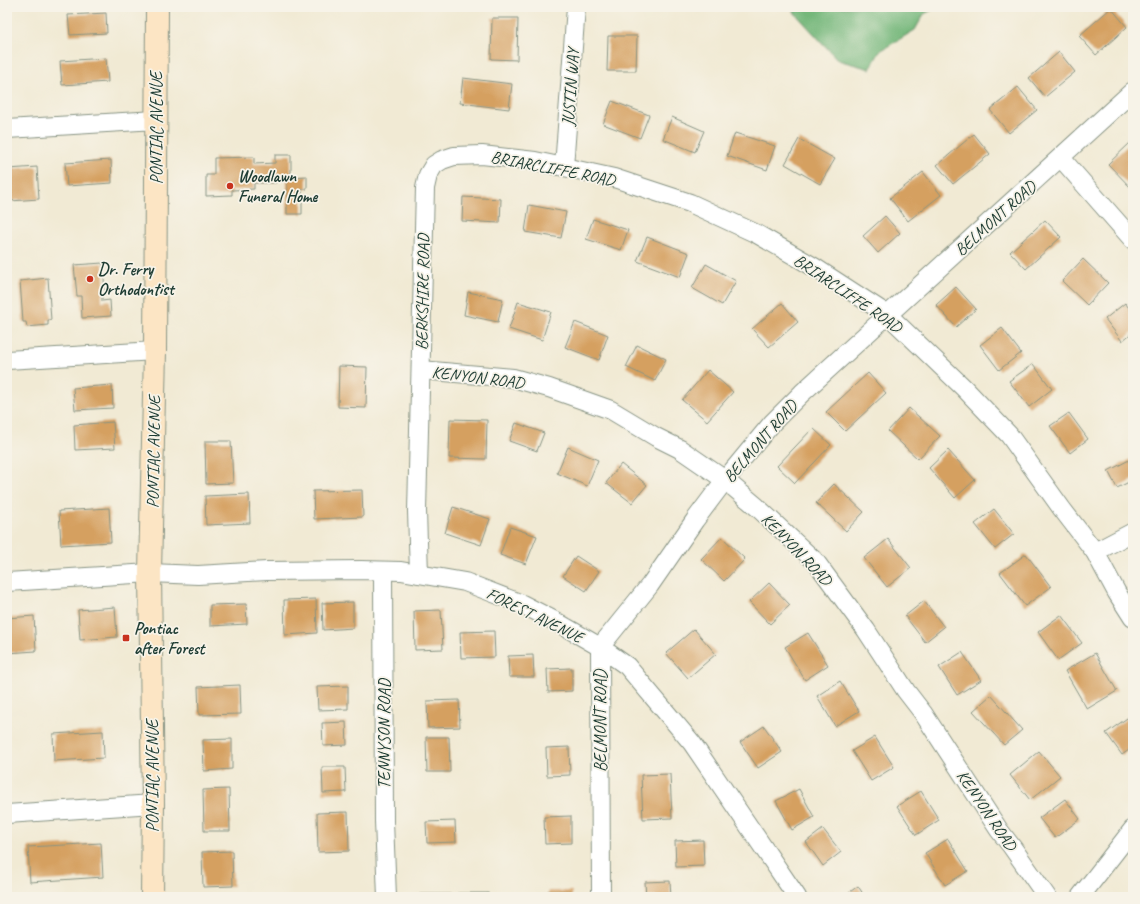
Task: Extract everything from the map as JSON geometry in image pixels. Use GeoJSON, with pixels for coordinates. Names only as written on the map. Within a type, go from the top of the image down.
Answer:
{"type":"FeatureCollection","features":[{"type":"Feature","properties":{"kind":"main road","name":"PONTIAC AVENUE"},"geometry":{"type":"LineString","coordinates":[[152,897],[153,804],[150,573],[155,351],[157,7]]}},
{"type":"Feature","properties":{"kind":"street","name":"JUSTIN WAY"},"geometry":{"type":"LineString","coordinates":[[564,167],[576,7]]}},
{"type":"Feature","properties":{"kind":"street","name":"BELMONT ROAD"},"geometry":{"type":"LineString","coordinates":[[601,897],[600,648],[650,585],[725,480],[772,422],[1133,91]]}},
{"type":"Feature","properties":{"kind":"street"},"geometry":{"type":"LineString","coordinates":[[7,129],[156,120]]}},
{"type":"Feature","properties":{"kind":"street","name":"BRIARCLIFFE ROAD"},"geometry":{"type":"LineString","coordinates":[[442,160],[454,156],[482,155],[535,161],[614,178],[652,190],[703,210],[757,234],[814,267],[888,315],[964,388],[1009,435],[1095,552],[1117,593],[1133,618]]}},
{"type":"Feature","properties":{"kind":"street"},"geometry":{"type":"LineString","coordinates":[[1061,158],[1133,240]]}},
{"type":"Feature","properties":{"kind":"street","name":"BERKSHIRE ROAD"},"geometry":{"type":"LineString","coordinates":[[419,574],[417,511],[425,188],[428,174],[434,165],[442,160]]}},
{"type":"Feature","properties":{"kind":"street"},"geometry":{"type":"LineString","coordinates":[[7,360],[155,351]]}},
{"type":"Feature","properties":{"kind":"street","name":"KENYON ROAD"},"geometry":{"type":"LineString","coordinates":[[421,370],[513,378],[549,388],[611,410],[656,437],[680,449],[725,480],[757,507],[820,567],[866,630],[923,713],[999,830],[1047,897]]}},
{"type":"Feature","properties":{"kind":"street"},"geometry":{"type":"LineString","coordinates":[[1095,552],[1133,532]]}},
{"type":"Feature","properties":{"kind":"street","name":"FOREST AVENUE"},"geometry":{"type":"LineString","coordinates":[[7,582],[150,573],[198,575],[267,572],[383,571],[419,574],[465,582],[522,604],[555,620],[627,666],[692,743],[797,897]]}},
{"type":"Feature","properties":{"kind":"street","name":"TENNYSON ROAD"},"geometry":{"type":"LineString","coordinates":[[383,571],[384,813],[387,897]]}},
{"type":"Feature","properties":{"kind":"street"},"geometry":{"type":"LineString","coordinates":[[7,814],[153,804]]}},
{"type":"Feature","properties":{"kind":"street"},"geometry":{"type":"LineString","coordinates":[[1080,897],[1133,829]]}},
{"type":"Feature","properties":{"kind":"green space"},"geometry":{"type":"Polygon","coordinates":[[[795,7],[938,7],[924,14],[915,30],[880,51],[870,69],[838,60],[793,11],[795,7]]]}},
{"type":"Feature","properties":{"kind":"building"},"geometry":{"type":"Polygon","coordinates":[[[610,7],[636,7],[636,10],[611,11],[610,7]]]}},
{"type":"Feature","properties":{"kind":"building"},"geometry":{"type":"Polygon","coordinates":[[[1111,8],[1127,27],[1096,55],[1079,36],[1111,8]]]}},
{"type":"Feature","properties":{"kind":"building"},"geometry":{"type":"Polygon","coordinates":[[[106,13],[107,33],[70,35],[68,15],[106,13]]]}},
{"type":"Feature","properties":{"kind":"building"},"geometry":{"type":"Polygon","coordinates":[[[492,18],[518,18],[517,60],[491,59],[492,18]]]}},
{"type":"Feature","properties":{"kind":"building"},"geometry":{"type":"Polygon","coordinates":[[[608,36],[637,36],[636,71],[607,71],[608,36]]]}},
{"type":"Feature","properties":{"kind":"building"},"geometry":{"type":"Polygon","coordinates":[[[1059,52],[1075,72],[1045,97],[1029,78],[1059,52]]]}},
{"type":"Feature","properties":{"kind":"building"},"geometry":{"type":"Polygon","coordinates":[[[106,58],[108,82],[62,85],[60,61],[106,58]]]}},
{"type":"Feature","properties":{"kind":"building"},"geometry":{"type":"Polygon","coordinates":[[[463,78],[512,84],[509,109],[460,103],[463,78]]]}},
{"type":"Feature","properties":{"kind":"building"},"geometry":{"type":"Polygon","coordinates":[[[1018,87],[1037,110],[1009,133],[990,110],[1018,87]]]}},
{"type":"Feature","properties":{"kind":"building"},"geometry":{"type":"Polygon","coordinates":[[[612,101],[649,115],[640,138],[603,124],[612,101]]]}},
{"type":"Feature","properties":{"kind":"building"},"geometry":{"type":"Polygon","coordinates":[[[672,117],[704,131],[695,152],[663,139],[672,117]]]}},
{"type":"Feature","properties":{"kind":"building"},"geometry":{"type":"Polygon","coordinates":[[[735,133],[775,146],[767,170],[727,156],[735,133]]]}},
{"type":"Feature","properties":{"kind":"building"},"geometry":{"type":"Polygon","coordinates":[[[974,134],[990,154],[953,184],[937,165],[974,134]]]}},
{"type":"Feature","properties":{"kind":"building"},"geometry":{"type":"Polygon","coordinates":[[[799,139],[835,159],[820,184],[785,164],[799,139]]]}},
{"type":"Feature","properties":{"kind":"building"},"geometry":{"type":"Polygon","coordinates":[[[1131,142],[1133,144],[1133,190],[1108,164],[1131,142]]]}},
{"type":"Feature","properties":{"kind":"building","name":"Woodlawn Funeral Home"},"geometry":{"type":"Polygon","coordinates":[[[275,155],[291,155],[291,177],[307,176],[307,189],[302,189],[302,214],[287,214],[287,179],[275,179],[276,183],[254,183],[254,189],[232,190],[232,195],[206,196],[206,175],[214,175],[214,158],[254,157],[254,164],[275,163],[275,155]]]}},
{"type":"Feature","properties":{"kind":"building"},"geometry":{"type":"Polygon","coordinates":[[[111,160],[112,183],[67,186],[65,163],[111,160]]]}},
{"type":"Feature","properties":{"kind":"building"},"geometry":{"type":"Polygon","coordinates":[[[37,167],[39,199],[10,201],[8,169],[37,167]]]}},
{"type":"Feature","properties":{"kind":"building"},"geometry":{"type":"Polygon","coordinates":[[[923,172],[941,195],[908,221],[890,198],[923,172]]]}},
{"type":"Feature","properties":{"kind":"building"},"geometry":{"type":"Polygon","coordinates":[[[463,197],[501,199],[500,223],[462,221],[463,197]]]}},
{"type":"Feature","properties":{"kind":"building"},"geometry":{"type":"Polygon","coordinates":[[[529,205],[566,212],[561,238],[525,232],[529,205]]]}},
{"type":"Feature","properties":{"kind":"building"},"geometry":{"type":"Polygon","coordinates":[[[885,216],[900,233],[878,253],[863,236],[885,216]]]}},
{"type":"Feature","properties":{"kind":"building"},"geometry":{"type":"Polygon","coordinates":[[[593,219],[628,230],[621,250],[586,239],[593,219]]]}},
{"type":"Feature","properties":{"kind":"building"},"geometry":{"type":"Polygon","coordinates":[[[1045,220],[1061,237],[1026,269],[1010,252],[1045,220]]]}},
{"type":"Feature","properties":{"kind":"building"},"geometry":{"type":"Polygon","coordinates":[[[647,237],[689,253],[680,277],[637,261],[647,237]]]}},
{"type":"Feature","properties":{"kind":"building"},"geometry":{"type":"Polygon","coordinates":[[[1083,259],[1108,283],[1087,305],[1062,281],[1083,259]]]}},
{"type":"Feature","properties":{"kind":"building","name":"Dr. Ferry Orthodontist"},"geometry":{"type":"Polygon","coordinates":[[[103,263],[105,294],[102,294],[102,301],[110,300],[111,316],[82,318],[81,296],[77,296],[74,265],[103,263]]]}},
{"type":"Feature","properties":{"kind":"building"},"geometry":{"type":"Polygon","coordinates":[[[706,264],[736,281],[722,305],[692,288],[706,264]]]}},
{"type":"Feature","properties":{"kind":"building"},"geometry":{"type":"Polygon","coordinates":[[[48,278],[51,320],[48,320],[48,325],[27,327],[26,322],[23,322],[20,281],[48,278]]]}},
{"type":"Feature","properties":{"kind":"building"},"geometry":{"type":"Polygon","coordinates":[[[956,287],[976,309],[956,327],[936,305],[956,287]]]}},
{"type":"Feature","properties":{"kind":"building"},"geometry":{"type":"Polygon","coordinates":[[[468,292],[503,299],[498,322],[464,315],[468,292]]]}},
{"type":"Feature","properties":{"kind":"building"},"geometry":{"type":"Polygon","coordinates":[[[518,302],[551,312],[542,340],[509,329],[518,302]]]}},
{"type":"Feature","properties":{"kind":"building"},"geometry":{"type":"Polygon","coordinates":[[[782,303],[798,322],[769,347],[752,329],[782,303]]]}},
{"type":"Feature","properties":{"kind":"building"},"geometry":{"type":"Polygon","coordinates":[[[1125,303],[1133,313],[1133,332],[1122,341],[1105,319],[1125,303]]]}},
{"type":"Feature","properties":{"kind":"building"},"geometry":{"type":"Polygon","coordinates":[[[575,322],[608,335],[599,360],[565,347],[575,322]]]}},
{"type":"Feature","properties":{"kind":"building"},"geometry":{"type":"Polygon","coordinates":[[[1002,328],[1021,353],[999,370],[980,345],[1002,328]]]}},
{"type":"Feature","properties":{"kind":"building"},"geometry":{"type":"Polygon","coordinates":[[[637,345],[666,359],[655,381],[626,367],[637,345]]]}},
{"type":"Feature","properties":{"kind":"building"},"geometry":{"type":"Polygon","coordinates":[[[1033,364],[1052,389],[1029,407],[1009,381],[1033,364]]]}},
{"type":"Feature","properties":{"kind":"building"},"geometry":{"type":"Polygon","coordinates":[[[339,366],[367,367],[366,408],[338,407],[339,366]]]}},
{"type":"Feature","properties":{"kind":"building"},"geometry":{"type":"Polygon","coordinates":[[[708,370],[733,392],[707,421],[682,400],[708,370]]]}},
{"type":"Feature","properties":{"kind":"building"},"geometry":{"type":"Polygon","coordinates":[[[868,373],[886,393],[845,431],[826,412],[868,373]]]}},
{"type":"Feature","properties":{"kind":"building"},"geometry":{"type":"Polygon","coordinates":[[[112,385],[113,408],[75,410],[73,388],[112,385]]]}},
{"type":"Feature","properties":{"kind":"building"},"geometry":{"type":"Polygon","coordinates":[[[909,408],[940,436],[918,459],[888,431],[909,408]]]}},
{"type":"Feature","properties":{"kind":"building"},"geometry":{"type":"Polygon","coordinates":[[[1069,413],[1088,439],[1070,453],[1050,426],[1069,413]]]}},
{"type":"Feature","properties":{"kind":"building"},"geometry":{"type":"Polygon","coordinates":[[[450,419],[487,420],[486,459],[449,458],[450,419]]]}},
{"type":"Feature","properties":{"kind":"building"},"geometry":{"type":"Polygon","coordinates":[[[113,422],[115,448],[75,450],[74,425],[113,422]]]}},
{"type":"Feature","properties":{"kind":"building"},"geometry":{"type":"Polygon","coordinates":[[[516,423],[544,433],[537,451],[509,441],[516,423]]]}},
{"type":"Feature","properties":{"kind":"building"},"geometry":{"type":"Polygon","coordinates":[[[813,428],[831,445],[795,483],[777,466],[813,428]]]}},
{"type":"Feature","properties":{"kind":"building"},"geometry":{"type":"Polygon","coordinates":[[[205,441],[231,441],[233,483],[206,484],[205,441]]]}},
{"type":"Feature","properties":{"kind":"building"},"geometry":{"type":"Polygon","coordinates":[[[568,447],[598,460],[587,486],[557,473],[568,447]]]}},
{"type":"Feature","properties":{"kind":"building"},"geometry":{"type":"Polygon","coordinates":[[[948,450],[975,480],[955,498],[929,468],[948,450]]]}},
{"type":"Feature","properties":{"kind":"building"},"geometry":{"type":"Polygon","coordinates":[[[1133,458],[1133,480],[1117,488],[1108,471],[1133,458]]]}},
{"type":"Feature","properties":{"kind":"building"},"geometry":{"type":"Polygon","coordinates":[[[621,464],[647,485],[632,503],[606,483],[621,464]]]}},
{"type":"Feature","properties":{"kind":"building"},"geometry":{"type":"Polygon","coordinates":[[[834,484],[864,512],[846,531],[816,503],[834,484]]]}},
{"type":"Feature","properties":{"kind":"building"},"geometry":{"type":"Polygon","coordinates":[[[362,490],[363,517],[314,519],[313,491],[362,490]]]}},
{"type":"Feature","properties":{"kind":"building"},"geometry":{"type":"Polygon","coordinates":[[[249,494],[250,523],[206,525],[205,496],[249,494]]]}},
{"type":"Feature","properties":{"kind":"building"},"geometry":{"type":"Polygon","coordinates":[[[453,507],[490,519],[481,545],[445,533],[453,507]]]}},
{"type":"Feature","properties":{"kind":"building"},"geometry":{"type":"Polygon","coordinates":[[[109,508],[111,542],[61,545],[59,511],[109,508]]]}},
{"type":"Feature","properties":{"kind":"building"},"geometry":{"type":"Polygon","coordinates":[[[994,509],[1014,534],[995,549],[975,524],[994,509]]]}},
{"type":"Feature","properties":{"kind":"building"},"geometry":{"type":"Polygon","coordinates":[[[510,527],[537,536],[526,564],[500,555],[510,527]]]}},
{"type":"Feature","properties":{"kind":"building"},"geometry":{"type":"Polygon","coordinates":[[[722,537],[745,559],[724,581],[701,559],[722,537]]]}},
{"type":"Feature","properties":{"kind":"building"},"geometry":{"type":"Polygon","coordinates":[[[888,539],[911,568],[887,587],[864,558],[888,539]]]}},
{"type":"Feature","properties":{"kind":"building"},"geometry":{"type":"Polygon","coordinates":[[[1026,554],[1051,587],[1025,606],[1000,573],[1026,554]]]}},
{"type":"Feature","properties":{"kind":"building"},"geometry":{"type":"Polygon","coordinates":[[[576,556],[599,571],[586,591],[563,576],[576,556]]]}},
{"type":"Feature","properties":{"kind":"building"},"geometry":{"type":"Polygon","coordinates":[[[769,583],[790,605],[770,624],[749,602],[769,583]]]}},
{"type":"Feature","properties":{"kind":"building"},"geometry":{"type":"Polygon","coordinates":[[[316,599],[317,633],[285,635],[284,600],[316,599]]]}},
{"type":"Feature","properties":{"kind":"building"},"geometry":{"type":"Polygon","coordinates":[[[924,601],[944,627],[925,642],[905,616],[924,601]]]}},
{"type":"Feature","properties":{"kind":"building"},"geometry":{"type":"Polygon","coordinates":[[[353,602],[353,628],[323,630],[322,603],[353,602]]]}},
{"type":"Feature","properties":{"kind":"building"},"geometry":{"type":"Polygon","coordinates":[[[246,604],[247,624],[210,626],[210,605],[246,604]]]}},
{"type":"Feature","properties":{"kind":"building"},"geometry":{"type":"Polygon","coordinates":[[[115,607],[117,637],[80,640],[78,610],[115,607]]]}},
{"type":"Feature","properties":{"kind":"building"},"geometry":{"type":"Polygon","coordinates":[[[441,610],[443,649],[415,650],[414,611],[441,610]]]}},
{"type":"Feature","properties":{"kind":"building"},"geometry":{"type":"Polygon","coordinates":[[[1061,615],[1082,643],[1058,660],[1038,632],[1061,615]]]}},
{"type":"Feature","properties":{"kind":"building"},"geometry":{"type":"Polygon","coordinates":[[[34,616],[36,651],[7,653],[7,618],[34,616]]]}},
{"type":"Feature","properties":{"kind":"building"},"geometry":{"type":"Polygon","coordinates":[[[694,629],[716,654],[688,678],[666,653],[694,629]]]}},
{"type":"Feature","properties":{"kind":"building"},"geometry":{"type":"Polygon","coordinates":[[[494,631],[495,657],[461,658],[460,632],[494,631]]]}},
{"type":"Feature","properties":{"kind":"building"},"geometry":{"type":"Polygon","coordinates":[[[808,633],[828,665],[805,680],[785,647],[808,633]]]}},
{"type":"Feature","properties":{"kind":"building"},"geometry":{"type":"Polygon","coordinates":[[[962,652],[981,680],[957,695],[939,667],[962,652]]]}},
{"type":"Feature","properties":{"kind":"building"},"geometry":{"type":"Polygon","coordinates":[[[1095,653],[1117,691],[1087,709],[1065,671],[1095,653]]]}},
{"type":"Feature","properties":{"kind":"building"},"geometry":{"type":"Polygon","coordinates":[[[533,655],[534,677],[509,677],[508,656],[533,655]]]}},
{"type":"Feature","properties":{"kind":"building"},"geometry":{"type":"Polygon","coordinates":[[[572,668],[572,691],[548,692],[547,669],[572,668]]]}},
{"type":"Feature","properties":{"kind":"building"},"geometry":{"type":"Polygon","coordinates":[[[840,681],[859,711],[835,726],[817,696],[840,681]]]}},
{"type":"Feature","properties":{"kind":"building"},"geometry":{"type":"Polygon","coordinates":[[[240,685],[241,714],[199,715],[198,687],[240,685]]]}},
{"type":"Feature","properties":{"kind":"building"},"geometry":{"type":"Polygon","coordinates":[[[348,686],[348,709],[318,710],[317,687],[348,686]]]}},
{"type":"Feature","properties":{"kind":"building"},"geometry":{"type":"Polygon","coordinates":[[[991,695],[1022,730],[1004,745],[973,711],[991,695]]]}},
{"type":"Feature","properties":{"kind":"building"},"geometry":{"type":"Polygon","coordinates":[[[459,700],[460,727],[428,728],[427,701],[459,700]]]}},
{"type":"Feature","properties":{"kind":"building"},"geometry":{"type":"Polygon","coordinates":[[[1130,716],[1133,721],[1133,747],[1122,755],[1106,733],[1130,716]]]}},
{"type":"Feature","properties":{"kind":"building"},"geometry":{"type":"Polygon","coordinates":[[[346,722],[347,745],[323,746],[322,723],[346,722]]]}},
{"type":"Feature","properties":{"kind":"building"},"geometry":{"type":"Polygon","coordinates":[[[764,726],[782,752],[758,768],[740,742],[764,726]]]}},
{"type":"Feature","properties":{"kind":"building"},"geometry":{"type":"Polygon","coordinates":[[[103,731],[104,758],[54,761],[53,734],[103,731]]]}},
{"type":"Feature","properties":{"kind":"building"},"geometry":{"type":"Polygon","coordinates":[[[426,737],[449,737],[450,772],[427,772],[426,737]]]}},
{"type":"Feature","properties":{"kind":"building"},"geometry":{"type":"Polygon","coordinates":[[[875,737],[894,767],[871,781],[852,751],[875,737]]]}},
{"type":"Feature","properties":{"kind":"building"},"geometry":{"type":"Polygon","coordinates":[[[232,739],[232,769],[204,771],[203,740],[232,739]]]}},
{"type":"Feature","properties":{"kind":"building"},"geometry":{"type":"Polygon","coordinates":[[[569,747],[570,775],[547,776],[546,748],[569,747]]]}},
{"type":"Feature","properties":{"kind":"building"},"geometry":{"type":"Polygon","coordinates":[[[1039,751],[1060,776],[1030,800],[1010,775],[1039,751]]]}},
{"type":"Feature","properties":{"kind":"building"},"geometry":{"type":"Polygon","coordinates":[[[322,767],[345,767],[346,792],[323,793],[322,767]]]}},
{"type":"Feature","properties":{"kind":"building"},"geometry":{"type":"Polygon","coordinates":[[[670,774],[672,818],[643,819],[641,775],[670,774]]]}},
{"type":"Feature","properties":{"kind":"building"},"geometry":{"type":"Polygon","coordinates":[[[229,789],[230,831],[204,831],[203,790],[229,789]]]}},
{"type":"Feature","properties":{"kind":"building"},"geometry":{"type":"Polygon","coordinates":[[[799,789],[814,817],[792,830],[776,801],[799,789]]]}},
{"type":"Feature","properties":{"kind":"building"},"geometry":{"type":"Polygon","coordinates":[[[921,791],[939,820],[916,835],[897,806],[921,791]]]}},
{"type":"Feature","properties":{"kind":"building"},"geometry":{"type":"Polygon","coordinates":[[[1065,799],[1080,819],[1055,838],[1039,818],[1065,799]]]}},
{"type":"Feature","properties":{"kind":"building"},"geometry":{"type":"Polygon","coordinates":[[[348,812],[349,851],[318,852],[317,813],[348,812]]]}},
{"type":"Feature","properties":{"kind":"building"},"geometry":{"type":"Polygon","coordinates":[[[571,816],[571,843],[545,844],[544,817],[571,816]]]}},
{"type":"Feature","properties":{"kind":"building"},"geometry":{"type":"Polygon","coordinates":[[[455,821],[456,842],[427,843],[426,822],[455,821]]]}},
{"type":"Feature","properties":{"kind":"building"},"geometry":{"type":"Polygon","coordinates":[[[823,829],[841,852],[823,866],[806,842],[823,829]]]}},
{"type":"Feature","properties":{"kind":"building"},"geometry":{"type":"Polygon","coordinates":[[[948,839],[968,871],[945,885],[925,853],[948,839]]]}},
{"type":"Feature","properties":{"kind":"building"},"geometry":{"type":"Polygon","coordinates":[[[703,840],[704,866],[676,867],[675,841],[703,840]]]}},
{"type":"Feature","properties":{"kind":"building"},"geometry":{"type":"Polygon","coordinates":[[[101,843],[103,877],[30,882],[28,847],[101,843]]]}},
{"type":"Feature","properties":{"kind":"building"},"geometry":{"type":"Polygon","coordinates":[[[232,851],[233,886],[203,887],[202,852],[232,851]]]}},
{"type":"Feature","properties":{"kind":"building"},"geometry":{"type":"Polygon","coordinates":[[[670,881],[671,897],[646,897],[645,882],[670,881]]]}},
{"type":"Feature","properties":{"kind":"building"},"geometry":{"type":"Polygon","coordinates":[[[858,886],[865,897],[843,897],[858,886]]]}},
{"type":"Feature","properties":{"kind":"building"},"geometry":{"type":"Polygon","coordinates":[[[548,891],[572,891],[572,897],[548,897],[548,891]]]}},
{"type":"Feature","properties":{"kind":"building"},"geometry":{"type":"Polygon","coordinates":[[[458,893],[488,893],[488,897],[458,897],[458,893]]]}},
{"type":"Feature","properties":{"kind":"building"},"geometry":{"type":"Polygon","coordinates":[[[420,894],[450,894],[450,897],[420,897],[420,894]]]}},
{"type":"Feature","properties":{"kind":"place","name":"Woodlawn Funeral Home"},"geometry":{"type":"Point","coordinates":[230,186]}},
{"type":"Feature","properties":{"kind":"place","name":"Dr. Ferry Orthodontist"},"geometry":{"type":"Point","coordinates":[90,279]}},
{"type":"Feature","properties":{"kind":"place","name":"Pontiac after Forest"},"geometry":{"type":"Point","coordinates":[126,638]}}]}
